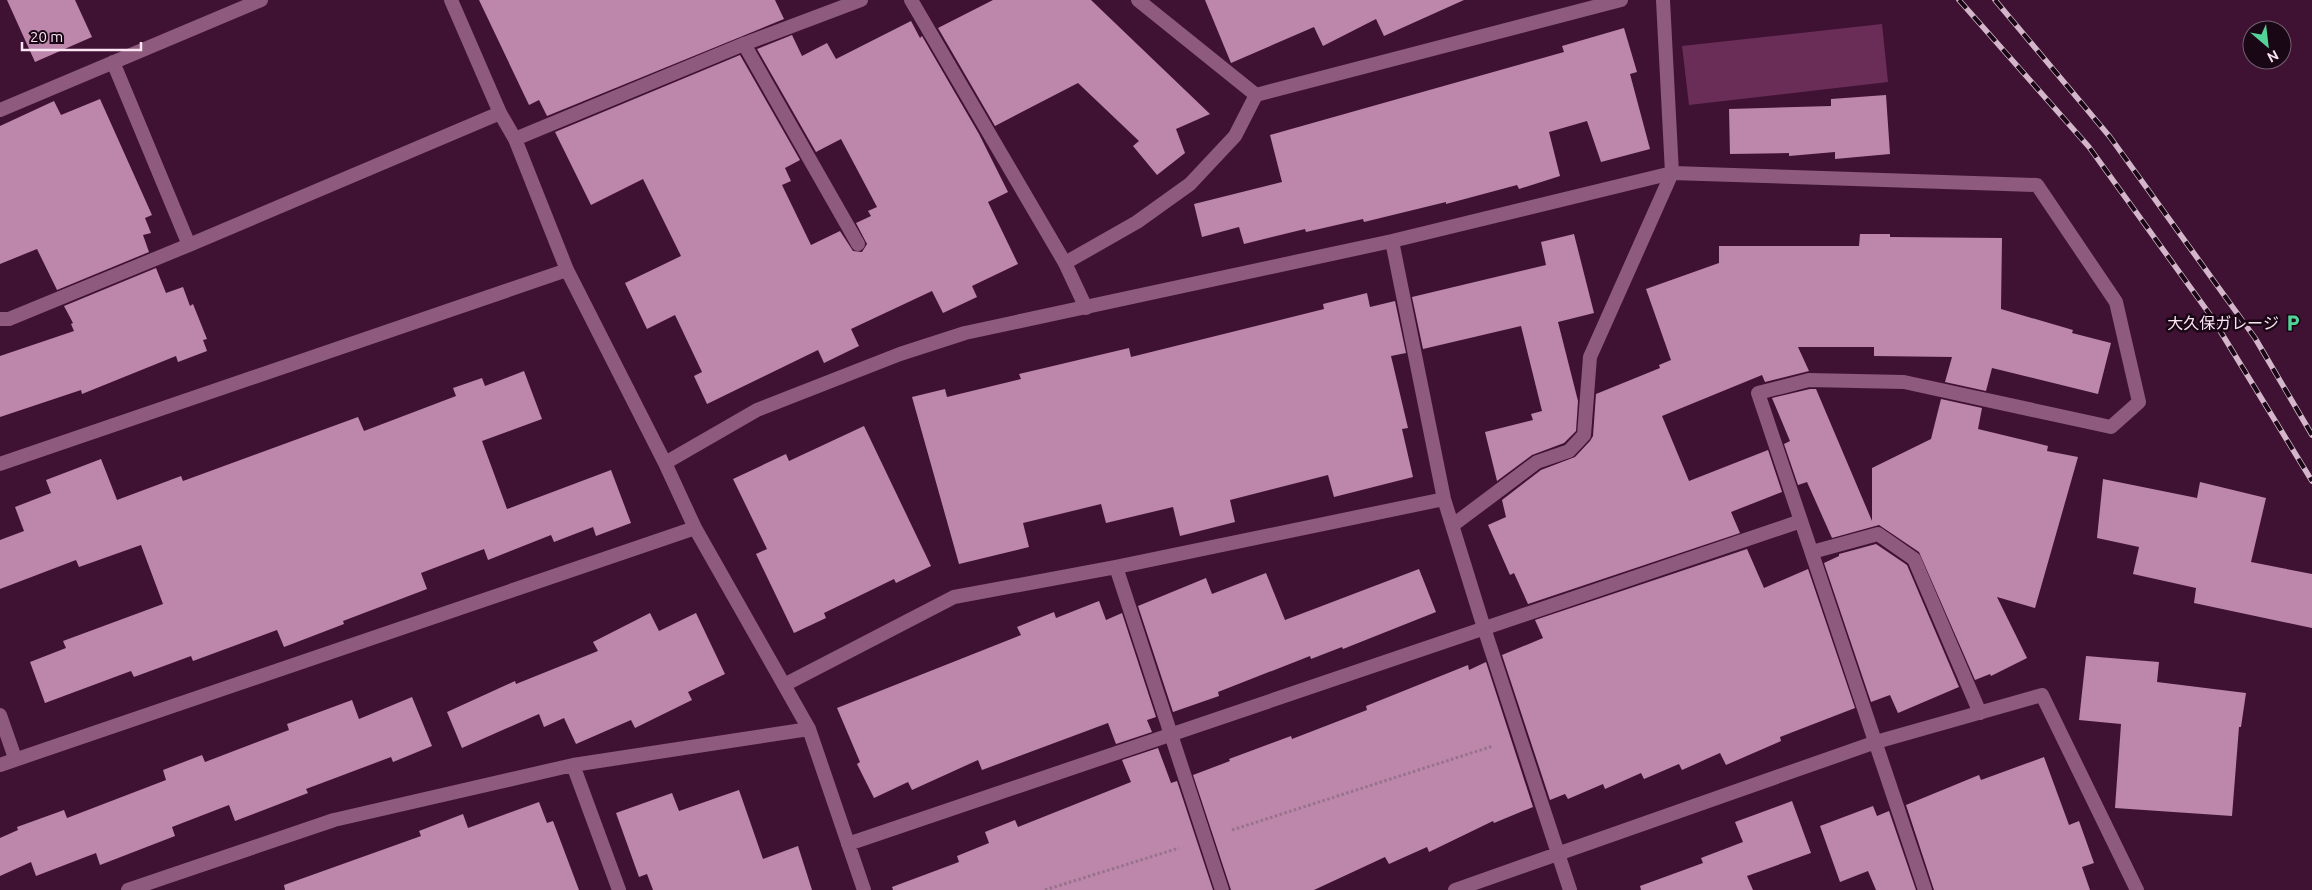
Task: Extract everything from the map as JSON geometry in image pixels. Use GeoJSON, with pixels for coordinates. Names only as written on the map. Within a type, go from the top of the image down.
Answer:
{"type":"FeatureCollection","features":[{"type":"Feature","properties":{"kind":"street"},"geometry":{"type":"LineString","coordinates":[[0,110],[261,0]]}},
{"type":"Feature","properties":{"kind":"street"},"geometry":{"type":"LineString","coordinates":[[451,0],[500,113],[514,138],[567,270],[665,463],[695,528],[809,729],[864,890]]}},
{"type":"Feature","properties":{"kind":"street"},"geometry":{"type":"LineString","coordinates":[[514,138],[744,44],[862,0]]}},
{"type":"Feature","properties":{"kind":"street"},"geometry":{"type":"LineString","coordinates":[[912,0],[1065,263],[1086,308]]}},
{"type":"Feature","properties":{"kind":"street"},"geometry":{"type":"LineString","coordinates":[[1138,0],[1256,95]]}},
{"type":"Feature","properties":{"kind":"street"},"geometry":{"type":"LineString","coordinates":[[1065,263],[1137,222],[1190,184],[1235,136],[1256,95],[1620,0]]}},
{"type":"Feature","properties":{"kind":"street"},"geometry":{"type":"LineString","coordinates":[[1453,525],[1537,462],[1569,451],[1584,435],[1590,357],[1672,173],[1663,0]]}},
{"type":"Feature","properties":{"kind":"street"},"geometry":{"type":"LineString","coordinates":[[744,44],[858,244]]}},
{"type":"Feature","properties":{"kind":"street"},"geometry":{"type":"LineString","coordinates":[[113,62],[189,245]]}},
{"type":"Feature","properties":{"kind":"street"},"geometry":{"type":"LineString","coordinates":[[0,319],[9,319],[189,245],[500,113]]}},
{"type":"Feature","properties":{"kind":"street"},"geometry":{"type":"LineString","coordinates":[[665,463],[757,410],[900,354],[965,333],[1392,241],[1672,173],[2037,185],[2116,302],[2139,402],[2112,427],[1904,382],[1808,380],[1758,393],[1925,890]]}},
{"type":"Feature","properties":{"kind":"street"},"geometry":{"type":"LineString","coordinates":[[1392,241],[1444,499],[1519,737],[1570,890]]}},
{"type":"Feature","properties":{"kind":"street"},"geometry":{"type":"LineString","coordinates":[[0,464],[567,270]]}},
{"type":"Feature","properties":{"kind":"street"},"geometry":{"type":"LineString","coordinates":[[784,685],[954,597],[1116,567],[1444,499]]}},
{"type":"Feature","properties":{"kind":"street"},"geometry":{"type":"LineString","coordinates":[[848,844],[1801,521]]}},
{"type":"Feature","properties":{"kind":"street"},"geometry":{"type":"LineString","coordinates":[[0,765],[15,758],[695,528]]}},
{"type":"Feature","properties":{"kind":"street"},"geometry":{"type":"LineString","coordinates":[[1812,552],[1878,534],[1914,559],[1980,713]]}},
{"type":"Feature","properties":{"kind":"street"},"geometry":{"type":"LineString","coordinates":[[1116,567],[1222,890]]}},
{"type":"Feature","properties":{"kind":"street"},"geometry":{"type":"LineString","coordinates":[[1455,890],[1876,742],[2042,696],[2137,890]]}},
{"type":"Feature","properties":{"kind":"street"},"geometry":{"type":"LineString","coordinates":[[0,715],[15,758]]}},
{"type":"Feature","properties":{"kind":"street"},"geometry":{"type":"LineString","coordinates":[[128,890],[334,820],[572,765],[809,729]]}},
{"type":"Feature","properties":{"kind":"street"},"geometry":{"type":"LineString","coordinates":[[572,765],[619,890]]}},
{"type":"Feature","properties":{"kind":"path"},"geometry":{"type":"LineString","coordinates":[[1046,890],[1519,737]]}},
{"type":"Feature","properties":{"kind":"shaded area"},"geometry":{"type":"Polygon","coordinates":[[[1882,24],[1888,82],[1689,105],[1682,46],[1882,24]]]}},
{"type":"Feature","properties":{"kind":"building"},"geometry":{"type":"Polygon","coordinates":[[[7,0],[75,0],[92,37],[35,62],[7,0]]]}},
{"type":"Feature","properties":{"kind":"building"},"geometry":{"type":"Polygon","coordinates":[[[479,0],[775,0],[784,19],[547,116],[539,100],[529,105],[479,0]]]}},
{"type":"Feature","properties":{"kind":"building"},"geometry":{"type":"Polygon","coordinates":[[[993,0],[1091,0],[1210,114],[1176,129],[1185,153],[1157,175],[1133,146],[1139,141],[1078,83],[995,126],[938,28],[993,0]]]}},
{"type":"Feature","properties":{"kind":"building"},"geometry":{"type":"Polygon","coordinates":[[[1205,0],[1464,0],[1384,36],[1376,19],[1323,46],[1314,27],[1231,63],[1205,0]]]}},
{"type":"Feature","properties":{"kind":"building"},"geometry":{"type":"Polygon","coordinates":[[[911,21],[920,38],[922,36],[979,134],[1008,192],[988,202],[1018,264],[972,286],[977,297],[943,313],[932,291],[851,329],[859,346],[824,363],[818,350],[707,404],[694,376],[702,372],[675,315],[647,329],[625,283],[681,256],[643,179],[591,205],[555,132],[740,55],[800,160],[785,168],[791,181],[782,185],[811,245],[840,231],[853,251],[862,252],[867,244],[856,223],[871,216],[868,211],[877,207],[841,139],[816,152],[757,49],[792,35],[802,56],[827,43],[836,59],[911,21]]]}},
{"type":"Feature","properties":{"kind":"building"},"geometry":{"type":"Polygon","coordinates":[[[1624,28],[1637,72],[1630,74],[1650,149],[1601,162],[1587,121],[1549,132],[1560,176],[1519,189],[1517,185],[1446,204],[1446,202],[1364,222],[1363,219],[1306,232],[1305,229],[1244,244],[1239,227],[1202,237],[1194,204],[1282,182],[1270,135],[1564,52],[1562,46],[1624,28]]]}},
{"type":"Feature","properties":{"kind":"building"},"geometry":{"type":"Polygon","coordinates":[[[1886,95],[1890,154],[1835,159],[1835,152],[1789,156],[1789,153],[1730,154],[1729,109],[1831,106],[1831,99],[1886,95]]]}},
{"type":"Feature","properties":{"kind":"building"},"geometry":{"type":"Polygon","coordinates":[[[100,99],[152,215],[145,218],[151,233],[143,235],[149,252],[57,290],[37,249],[0,264],[0,126],[54,101],[61,115],[100,99]]]}},
{"type":"Feature","properties":{"kind":"building"},"geometry":{"type":"Polygon","coordinates":[[[1574,234],[1594,313],[1558,322],[1578,401],[1576,431],[1564,443],[1532,455],[1497,481],[1485,432],[1533,420],[1531,414],[1542,411],[1521,326],[1423,349],[1412,297],[1546,265],[1541,242],[1574,234]]]}},
{"type":"Feature","properties":{"kind":"building"},"geometry":{"type":"Polygon","coordinates":[[[1860,234],[1890,234],[1890,237],[2002,238],[2001,309],[2073,330],[2072,333],[2111,343],[2098,394],[1992,368],[1986,391],[1945,382],[1952,357],[1874,356],[1874,347],[1798,347],[1809,371],[1765,382],[1762,375],[1662,416],[1689,481],[1768,450],[1782,492],[1731,512],[1740,533],[1528,604],[1514,573],[1510,575],[1488,525],[1506,517],[1502,500],[1541,470],[1575,457],[1590,441],[1593,436],[1596,394],[1660,368],[1659,365],[1671,360],[1646,289],[1719,263],[1719,246],[1859,246],[1860,234]]]}},
{"type":"Feature","properties":{"kind":"building"},"geometry":{"type":"Polygon","coordinates":[[[156,268],[166,293],[183,287],[190,306],[193,304],[207,339],[203,340],[207,351],[178,362],[176,356],[82,394],[81,390],[0,417],[0,356],[74,331],[71,324],[73,323],[64,306],[156,268]]]}},
{"type":"Feature","properties":{"kind":"building"},"geometry":{"type":"Polygon","coordinates":[[[1367,293],[1370,307],[1395,301],[1406,353],[1391,356],[1408,428],[1402,429],[1413,477],[1334,497],[1328,475],[1230,500],[1235,522],[1180,536],[1173,507],[1106,523],[1101,504],[1023,523],[1029,547],[959,564],[912,397],[945,389],[947,397],[1021,379],[1019,374],[1129,348],[1131,357],[1324,309],[1323,304],[1367,293]]]}},
{"type":"Feature","properties":{"kind":"building"},"geometry":{"type":"Polygon","coordinates":[[[524,371],[542,419],[482,441],[507,509],[611,470],[631,523],[596,536],[593,527],[554,542],[551,535],[488,560],[484,549],[421,573],[427,589],[343,621],[344,624],[284,647],[277,630],[193,661],[191,656],[134,677],[131,671],[45,703],[30,662],[66,648],[63,641],[163,604],[141,545],[79,567],[76,560],[0,589],[0,540],[24,531],[15,507],[51,493],[46,480],[101,459],[117,500],[181,476],[183,481],[358,417],[364,431],[456,396],[453,388],[482,378],[485,386],[524,371]]]}},
{"type":"Feature","properties":{"kind":"building"},"geometry":{"type":"Polygon","coordinates":[[[1816,389],[1872,521],[1872,468],[1931,439],[1941,399],[1982,408],[1978,429],[2048,446],[2047,451],[2078,457],[2035,608],[1997,597],[2027,658],[1991,676],[1990,674],[1975,680],[1919,552],[1879,525],[1832,538],[1807,482],[1798,485],[1784,444],[1790,441],[1772,398],[1816,389]]]}},
{"type":"Feature","properties":{"kind":"building"},"geometry":{"type":"Polygon","coordinates":[[[864,426],[931,566],[896,583],[894,579],[824,613],[826,618],[794,633],[756,554],[767,549],[733,479],[786,454],[789,461],[864,426]]]}},
{"type":"Feature","properties":{"kind":"building"},"geometry":{"type":"Polygon","coordinates":[[[2103,479],[2197,498],[2200,482],[2266,498],[2251,562],[2312,574],[2312,628],[2194,603],[2196,588],[2133,574],[2139,547],[2097,538],[2103,479]]]}},
{"type":"Feature","properties":{"kind":"building"},"geometry":{"type":"Polygon","coordinates":[[[1876,544],[1907,565],[1959,687],[1898,713],[1890,695],[1871,702],[1824,563],[1839,556],[1839,554],[1876,544]]]}},
{"type":"Feature","properties":{"kind":"building"},"geometry":{"type":"Polygon","coordinates":[[[1747,549],[1764,588],[1808,569],[1855,708],[1780,737],[1781,741],[1726,765],[1720,753],[1682,770],[1679,764],[1644,779],[1641,773],[1605,789],[1603,784],[1568,799],[1565,794],[1550,800],[1502,655],[1543,638],[1535,620],[1747,549]]]}},
{"type":"Feature","properties":{"kind":"building"},"geometry":{"type":"Polygon","coordinates":[[[1419,569],[1436,612],[1343,649],[1342,647],[1311,659],[1310,656],[1218,692],[1219,696],[1173,712],[1138,606],[1206,578],[1212,594],[1266,573],[1285,620],[1419,569]]]}},
{"type":"Feature","properties":{"kind":"building"},"geometry":{"type":"Polygon","coordinates":[[[1099,601],[1106,620],[1122,613],[1156,717],[1147,720],[1152,732],[1116,744],[1108,723],[982,770],[978,760],[912,790],[908,782],[874,798],[857,764],[860,762],[837,708],[1021,635],[1017,627],[1054,612],[1056,618],[1099,601]]]}},
{"type":"Feature","properties":{"kind":"building"},"geometry":{"type":"Polygon","coordinates":[[[650,613],[659,631],[696,613],[725,674],[688,692],[692,700],[635,728],[631,720],[576,744],[564,718],[544,727],[539,714],[462,748],[447,712],[515,681],[516,684],[598,651],[593,642],[650,613]]]}},
{"type":"Feature","properties":{"kind":"building"},"geometry":{"type":"Polygon","coordinates":[[[2086,656],[2159,662],[2157,682],[2246,693],[2241,727],[2239,727],[2232,816],[2115,808],[2121,724],[2079,720],[2086,656]]]}},
{"type":"Feature","properties":{"kind":"building"},"geometry":{"type":"Polygon","coordinates":[[[1486,662],[1533,807],[1494,823],[1493,821],[1429,852],[1427,847],[1389,864],[1385,857],[1314,890],[1231,890],[1193,775],[1230,761],[1229,759],[1291,736],[1292,739],[1367,710],[1366,706],[1468,665],[1469,670],[1486,662]]]}},
{"type":"Feature","properties":{"kind":"building"},"geometry":{"type":"Polygon","coordinates":[[[412,697],[432,746],[393,762],[391,757],[306,789],[308,793],[235,821],[229,805],[172,827],[175,836],[100,865],[96,853],[36,876],[31,862],[0,876],[0,838],[18,830],[17,827],[64,810],[67,818],[166,780],[163,770],[202,755],[205,762],[289,730],[287,724],[352,700],[359,719],[412,697]]]}},
{"type":"Feature","properties":{"kind":"building"},"geometry":{"type":"Polygon","coordinates":[[[1158,748],[1171,783],[1177,781],[1213,890],[893,890],[892,887],[959,862],[957,856],[989,843],[985,832],[1015,820],[1018,827],[1131,782],[1122,760],[1158,748]]]}},
{"type":"Feature","properties":{"kind":"building"},"geometry":{"type":"Polygon","coordinates":[[[2044,757],[2069,825],[2079,821],[2094,863],[2082,867],[2090,890],[1934,890],[1906,805],[1979,775],[1981,780],[2044,757]]]}},
{"type":"Feature","properties":{"kind":"building"},"geometry":{"type":"Polygon","coordinates":[[[739,790],[763,859],[798,846],[812,890],[653,890],[647,874],[639,877],[616,813],[672,793],[679,811],[739,790]]]}},
{"type":"Feature","properties":{"kind":"building"},"geometry":{"type":"Polygon","coordinates":[[[1792,801],[1811,853],[1747,876],[1753,890],[1641,890],[1640,886],[1703,863],[1701,858],[1743,842],[1735,822],[1792,801]]]}},
{"type":"Feature","properties":{"kind":"building"},"geometry":{"type":"Polygon","coordinates":[[[539,802],[547,823],[553,821],[579,890],[285,890],[284,885],[421,836],[419,831],[463,814],[468,828],[539,802]]]}},
{"type":"Feature","properties":{"kind":"building"},"geometry":{"type":"Polygon","coordinates":[[[1873,806],[1877,816],[1889,811],[1916,890],[1876,890],[1868,871],[1840,882],[1820,826],[1873,806]]]}},
{"type":"Feature","properties":{"kind":"railway"},"geometry":{"type":"LineString","coordinates":[[1959,0],[2089,147],[2211,316],[2312,481]]}},
{"type":"Feature","properties":{"kind":"railway"},"geometry":{"type":"LineString","coordinates":[[1995,0],[2110,137],[2255,338],[2312,435]]}},
{"type":"Feature","properties":{"kind":"place","name":"大久保ガレージ"},"geometry":{"type":"Point","coordinates":[2293,323]}}]}
